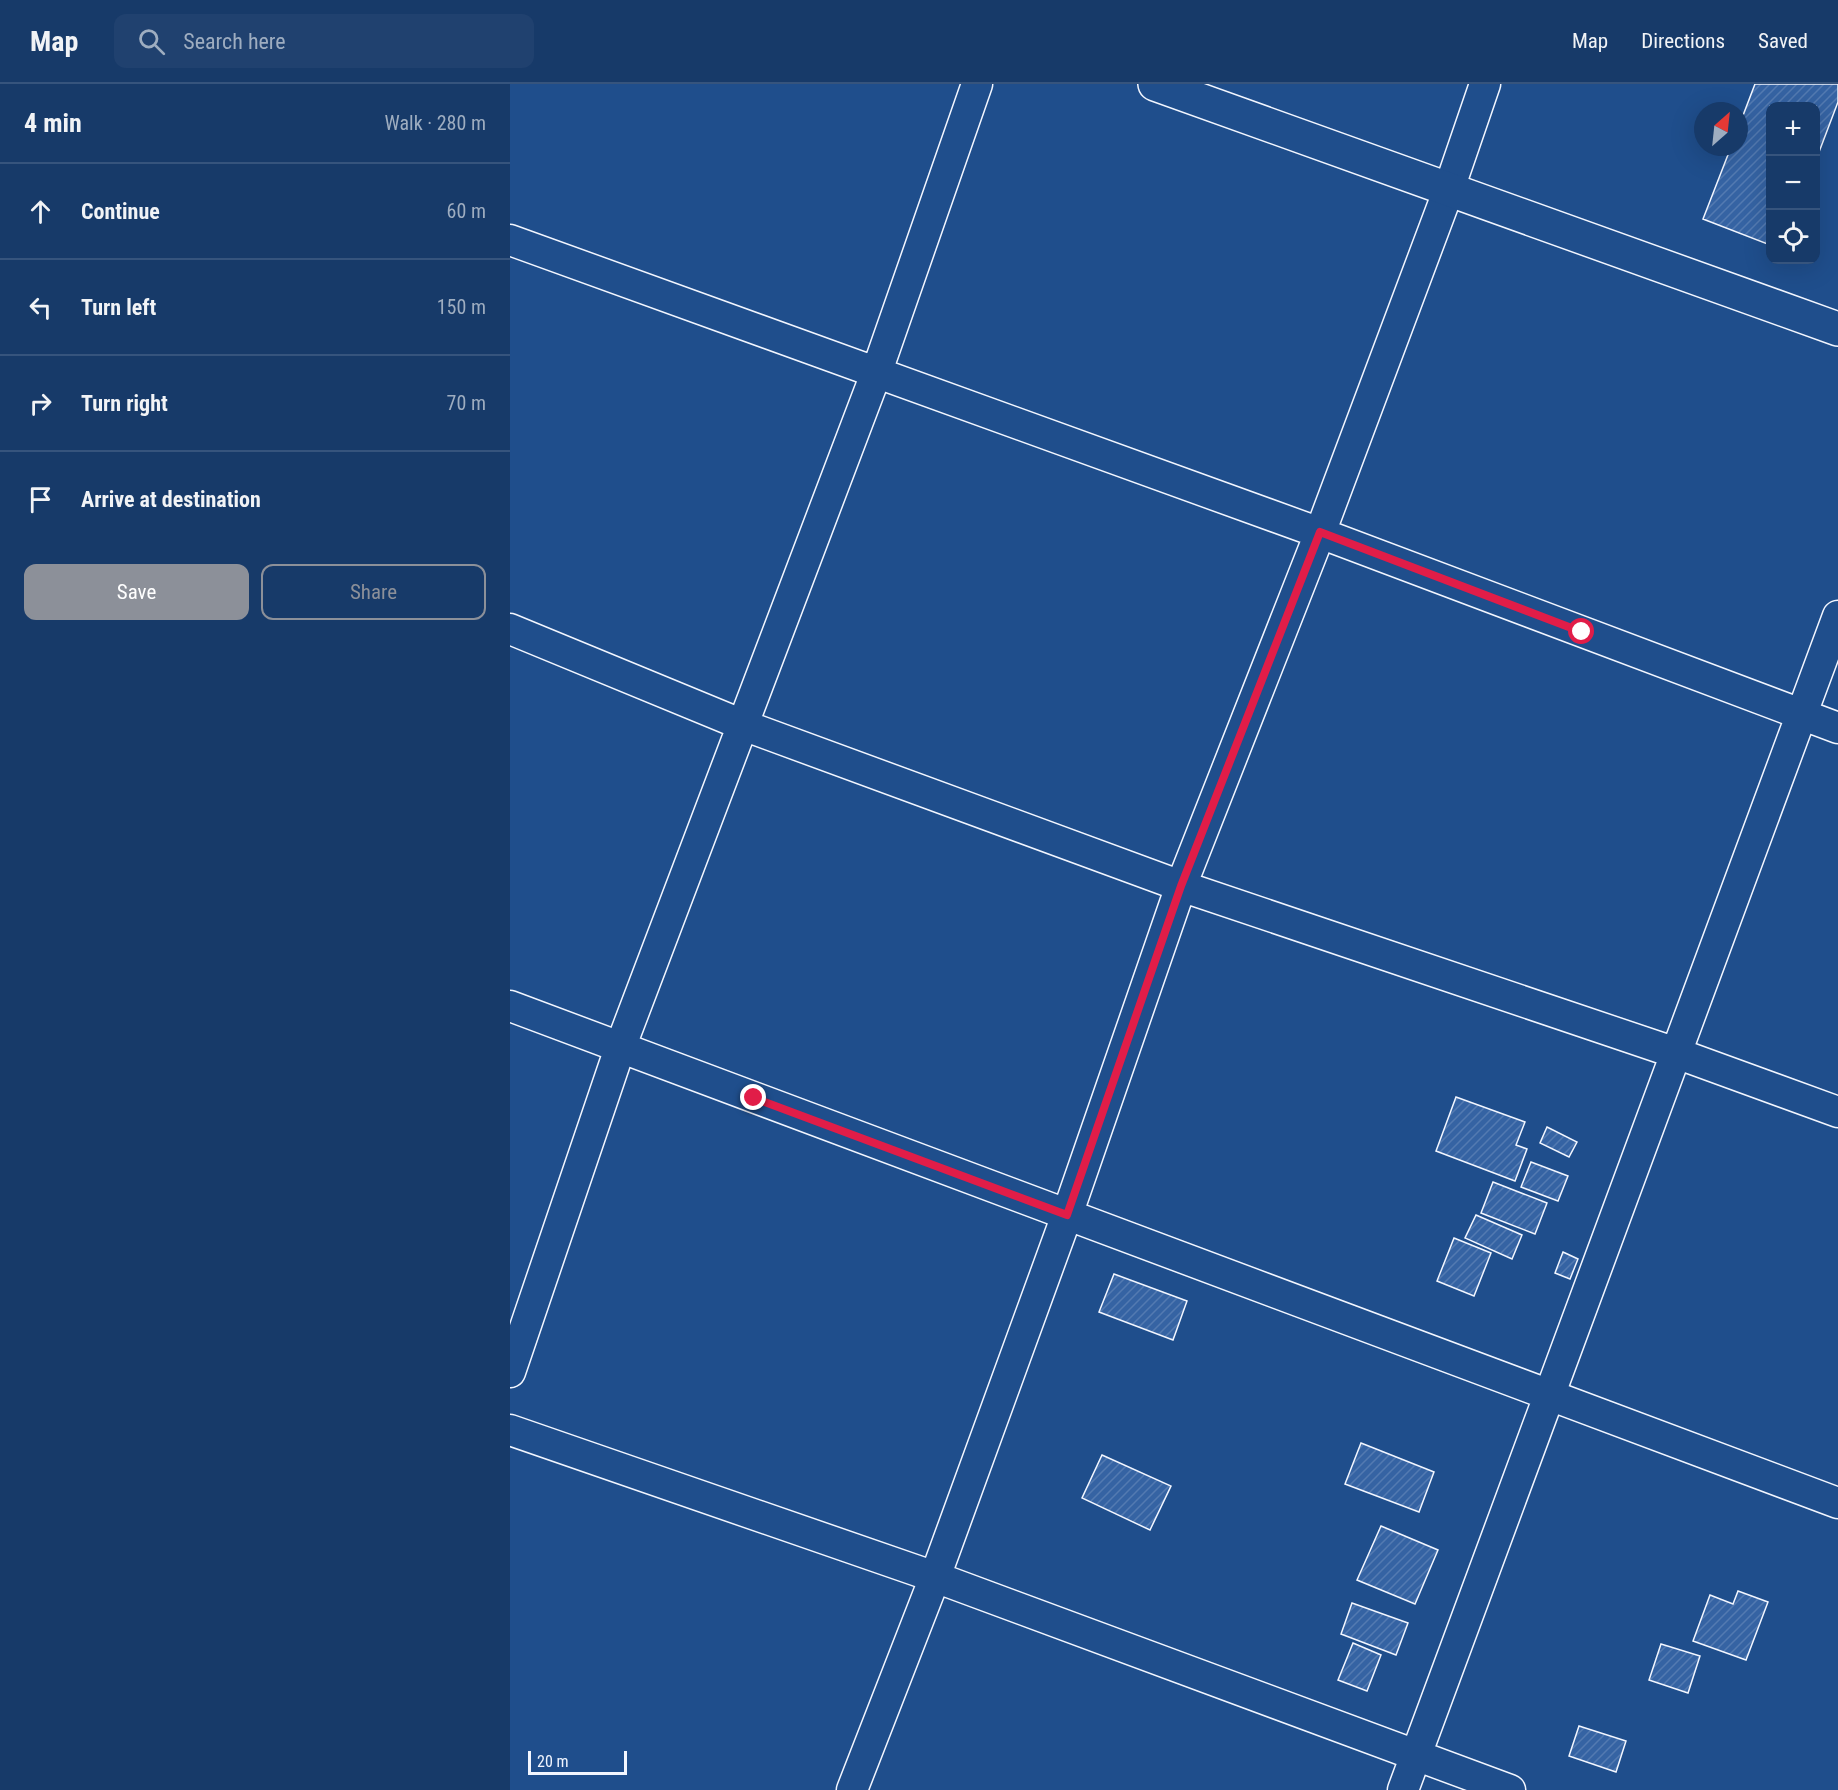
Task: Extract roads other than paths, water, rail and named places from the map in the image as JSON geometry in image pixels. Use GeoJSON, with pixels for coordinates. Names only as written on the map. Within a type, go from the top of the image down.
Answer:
{"type":"FeatureCollection","features":[{"type":"Feature","properties":{"kind":"main road"},"geometry":{"type":"LineString","coordinates":[[1155,84],[1838,328]]}},
{"type":"Feature","properties":{"kind":"street"},"geometry":{"type":"LineString","coordinates":[[510,1372],[620,1048],[877,371],[977,84]]}},
{"type":"Feature","properties":{"kind":"street"},"geometry":{"type":"LineString","coordinates":[[852,1790],[935,1577],[1067,1215],[1181,886],[1320,532],[1449,189],[1485,84]]}},
{"type":"Feature","properties":{"kind":"street"},"geometry":{"type":"LineString","coordinates":[[510,240],[1320,532],[1838,728]]}},
{"type":"Feature","properties":{"kind":"street"},"geometry":{"type":"LineString","coordinates":[[1403,1790],[1838,616]]}},
{"type":"Feature","properties":{"kind":"street"},"geometry":{"type":"LineString","coordinates":[[510,629],[743,725],[1181,886],[1676,1053],[1838,1112]]}},
{"type":"Feature","properties":{"kind":"street"},"geometry":{"type":"LineString","coordinates":[[510,1006],[1838,1503]]}},
{"type":"Feature","properties":{"kind":"street"},"geometry":{"type":"LineString","coordinates":[[510,1431],[935,1577],[1510,1790]]}}]}
